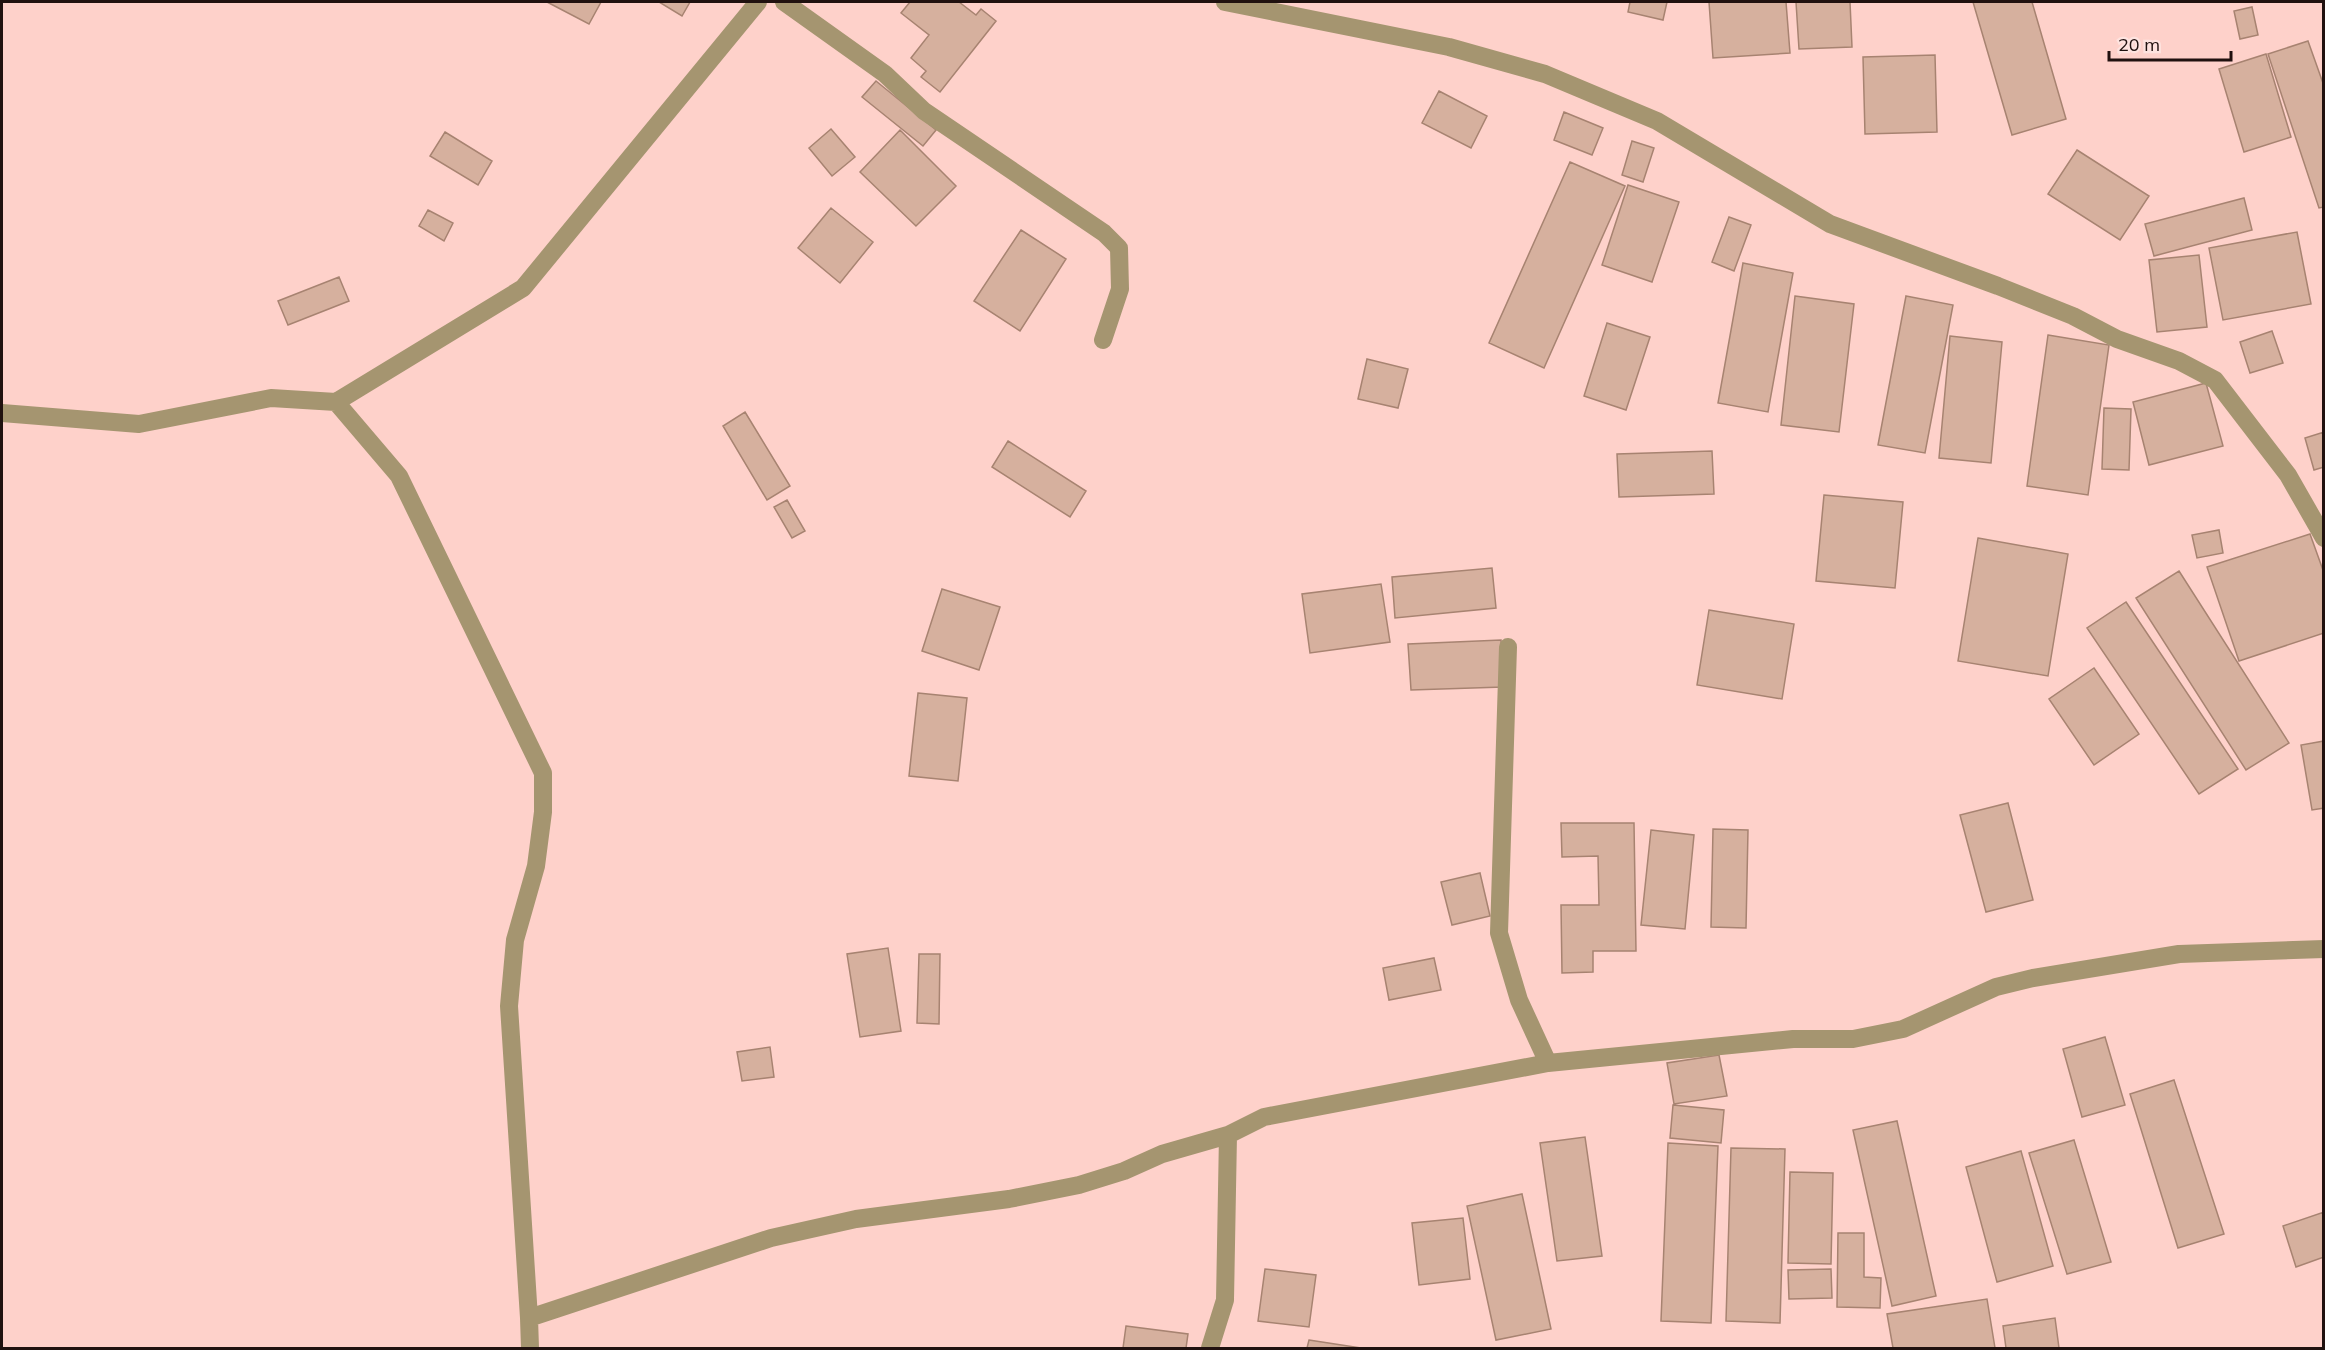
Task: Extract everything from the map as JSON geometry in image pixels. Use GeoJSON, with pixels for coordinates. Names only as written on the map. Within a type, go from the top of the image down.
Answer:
{"type":"FeatureCollection","features":[{"type":"Feature","properties":{"kind":"street"},"geometry":{"type":"LineString","coordinates":[[2,413],[139,424],[271,398],[336,402],[523,288],[758,2]]}},
{"type":"Feature","properties":{"kind":"street"},"geometry":{"type":"LineString","coordinates":[[784,2],[885,75],[924,111],[1104,233],[1119,248],[1120,289],[1103,340]]}},
{"type":"Feature","properties":{"kind":"street"},"geometry":{"type":"LineString","coordinates":[[1225,2],[1449,46],[1545,74],[1657,122],[1830,224],[1998,286],[2073,316],[2117,339],[2179,361],[2215,380],[2288,475],[2324,538]]}},
{"type":"Feature","properties":{"kind":"street"},"geometry":{"type":"LineString","coordinates":[[336,402],[399,476],[543,773],[543,812],[536,866],[514,940],[509,1006],[530,1348]]}},
{"type":"Feature","properties":{"kind":"street"},"geometry":{"type":"LineString","coordinates":[[1508,647],[1499,933],[1519,1000],[1548,1063]]}},
{"type":"Feature","properties":{"kind":"street"},"geometry":{"type":"LineString","coordinates":[[529,1318],[771,1238],[856,1219],[1009,1199],[1079,1185],[1124,1171],[1162,1154],[1228,1135],[1264,1117],[1548,1063],[1793,1039],[1853,1039],[1903,1029],[1996,987],[2033,978],[2179,954],[2324,949]]}},
{"type":"Feature","properties":{"kind":"street"},"geometry":{"type":"LineString","coordinates":[[1210,1348],[1225,1300],[1228,1135]]}},
{"type":"Feature","properties":{"kind":"building"},"geometry":{"type":"Polygon","coordinates":[[[547,2],[601,2],[589,24],[547,2]]]}},
{"type":"Feature","properties":{"kind":"building"},"geometry":{"type":"Polygon","coordinates":[[[659,2],[690,2],[682,16],[659,2]]]}},
{"type":"Feature","properties":{"kind":"building"},"geometry":{"type":"Polygon","coordinates":[[[910,2],[959,2],[976,15],[981,9],[996,21],[940,92],[921,77],[926,71],[911,58],[929,35],[901,13],[910,2]]]}},
{"type":"Feature","properties":{"kind":"building"},"geometry":{"type":"Polygon","coordinates":[[[1630,2],[1667,2],[1663,20],[1628,12],[1630,2]]]}},
{"type":"Feature","properties":{"kind":"building"},"geometry":{"type":"Polygon","coordinates":[[[1709,2],[1786,2],[1790,53],[1713,58],[1709,2]]]}},
{"type":"Feature","properties":{"kind":"building"},"geometry":{"type":"Polygon","coordinates":[[[1796,2],[1850,2],[1852,47],[1799,49],[1796,2]]]}},
{"type":"Feature","properties":{"kind":"building"},"geometry":{"type":"Polygon","coordinates":[[[1973,2],[2032,2],[2066,119],[2012,135],[1973,2]]]}},
{"type":"Feature","properties":{"kind":"building"},"geometry":{"type":"Polygon","coordinates":[[[2252,7],[2258,35],[2240,39],[2234,11],[2252,7]]]}},
{"type":"Feature","properties":{"kind":"building"},"geometry":{"type":"Polygon","coordinates":[[[2308,41],[2324,86],[2324,207],[2319,208],[2268,54],[2308,41]]]}},
{"type":"Feature","properties":{"kind":"building"},"geometry":{"type":"Polygon","coordinates":[[[2266,54],[2291,137],[2244,152],[2219,69],[2266,54]]]}},
{"type":"Feature","properties":{"kind":"building"},"geometry":{"type":"Polygon","coordinates":[[[1935,55],[1937,132],[1865,134],[1863,57],[1935,55]]]}},
{"type":"Feature","properties":{"kind":"building"},"geometry":{"type":"Polygon","coordinates":[[[876,81],[936,130],[923,146],[862,97],[876,81]]]}},
{"type":"Feature","properties":{"kind":"building"},"geometry":{"type":"Polygon","coordinates":[[[1439,91],[1487,116],[1471,148],[1422,123],[1439,91]]]}},
{"type":"Feature","properties":{"kind":"building"},"geometry":{"type":"Polygon","coordinates":[[[1564,112],[1603,128],[1592,155],[1554,140],[1564,112]]]}},
{"type":"Feature","properties":{"kind":"building"},"geometry":{"type":"Polygon","coordinates":[[[831,129],[855,157],[832,176],[809,148],[831,129]]]}},
{"type":"Feature","properties":{"kind":"building"},"geometry":{"type":"Polygon","coordinates":[[[900,130],[956,186],[916,226],[860,172],[900,130]]]}},
{"type":"Feature","properties":{"kind":"building"},"geometry":{"type":"Polygon","coordinates":[[[445,132],[492,161],[478,185],[430,156],[445,132]]]}},
{"type":"Feature","properties":{"kind":"building"},"geometry":{"type":"Polygon","coordinates":[[[1632,141],[1654,148],[1643,182],[1622,175],[1632,141]]]}},
{"type":"Feature","properties":{"kind":"building"},"geometry":{"type":"Polygon","coordinates":[[[2077,150],[2149,196],[2120,240],[2048,194],[2077,150]]]}},
{"type":"Feature","properties":{"kind":"building"},"geometry":{"type":"Polygon","coordinates":[[[1570,162],[1625,186],[1544,368],[1489,343],[1570,162]]]}},
{"type":"Feature","properties":{"kind":"building"},"geometry":{"type":"Polygon","coordinates":[[[1628,185],[1679,202],[1652,282],[1602,265],[1628,185]]]}},
{"type":"Feature","properties":{"kind":"building"},"geometry":{"type":"Polygon","coordinates":[[[2244,198],[2252,230],[2154,256],[2145,224],[2244,198]]]}},
{"type":"Feature","properties":{"kind":"building"},"geometry":{"type":"Polygon","coordinates":[[[831,208],[873,242],[840,283],[798,248],[831,208]]]}},
{"type":"Feature","properties":{"kind":"building"},"geometry":{"type":"Polygon","coordinates":[[[428,210],[453,223],[444,241],[419,226],[428,210]]]}},
{"type":"Feature","properties":{"kind":"building"},"geometry":{"type":"Polygon","coordinates":[[[1729,217],[1751,225],[1734,271],[1712,262],[1729,217]]]}},
{"type":"Feature","properties":{"kind":"building"},"geometry":{"type":"Polygon","coordinates":[[[1021,230],[1066,259],[1020,331],[974,301],[1021,230]]]}},
{"type":"Feature","properties":{"kind":"building"},"geometry":{"type":"Polygon","coordinates":[[[2297,232],[2311,304],[2223,320],[2209,248],[2297,232]]]}},
{"type":"Feature","properties":{"kind":"building"},"geometry":{"type":"Polygon","coordinates":[[[2199,255],[2207,327],[2157,332],[2149,260],[2199,255]]]}},
{"type":"Feature","properties":{"kind":"building"},"geometry":{"type":"Polygon","coordinates":[[[1743,263],[1793,273],[1768,412],[1718,403],[1743,263]]]}},
{"type":"Feature","properties":{"kind":"building"},"geometry":{"type":"Polygon","coordinates":[[[339,277],[349,301],[288,325],[278,301],[339,277]]]}},
{"type":"Feature","properties":{"kind":"building"},"geometry":{"type":"Polygon","coordinates":[[[1795,296],[1854,304],[1839,432],[1781,425],[1795,296]]]}},
{"type":"Feature","properties":{"kind":"building"},"geometry":{"type":"Polygon","coordinates":[[[1906,296],[1953,305],[1925,453],[1878,445],[1906,296]]]}},
{"type":"Feature","properties":{"kind":"building"},"geometry":{"type":"Polygon","coordinates":[[[1607,323],[1650,337],[1626,410],[1584,396],[1607,323]]]}},
{"type":"Feature","properties":{"kind":"building"},"geometry":{"type":"Polygon","coordinates":[[[2272,331],[2283,363],[2250,373],[2240,342],[2272,331]]]}},
{"type":"Feature","properties":{"kind":"building"},"geometry":{"type":"Polygon","coordinates":[[[2048,335],[2109,345],[2088,495],[2027,486],[2048,335]]]}},
{"type":"Feature","properties":{"kind":"building"},"geometry":{"type":"Polygon","coordinates":[[[1950,336],[2002,342],[1991,463],[1939,458],[1950,336]]]}},
{"type":"Feature","properties":{"kind":"building"},"geometry":{"type":"Polygon","coordinates":[[[1367,359],[1408,369],[1398,408],[1358,399],[1367,359]]]}},
{"type":"Feature","properties":{"kind":"building"},"geometry":{"type":"Polygon","coordinates":[[[2206,383],[2223,446],[2149,465],[2133,402],[2206,383]]]}},
{"type":"Feature","properties":{"kind":"building"},"geometry":{"type":"Polygon","coordinates":[[[2104,408],[2131,409],[2129,470],[2102,469],[2104,408]]]}},
{"type":"Feature","properties":{"kind":"building"},"geometry":{"type":"Polygon","coordinates":[[[745,412],[790,486],[767,500],[723,426],[745,412]]]}},
{"type":"Feature","properties":{"kind":"building"},"geometry":{"type":"Polygon","coordinates":[[[2324,432],[2324,467],[2314,470],[2305,438],[2324,432]]]}},
{"type":"Feature","properties":{"kind":"building"},"geometry":{"type":"Polygon","coordinates":[[[1008,441],[1086,491],[1070,517],[992,467],[1008,441]]]}},
{"type":"Feature","properties":{"kind":"building"},"geometry":{"type":"Polygon","coordinates":[[[1712,451],[1714,494],[1619,497],[1617,454],[1712,451]]]}},
{"type":"Feature","properties":{"kind":"building"},"geometry":{"type":"Polygon","coordinates":[[[1824,495],[1903,502],[1895,588],[1816,581],[1824,495]]]}},
{"type":"Feature","properties":{"kind":"building"},"geometry":{"type":"Polygon","coordinates":[[[787,500],[805,531],[792,538],[774,507],[787,500]]]}},
{"type":"Feature","properties":{"kind":"building"},"geometry":{"type":"Polygon","coordinates":[[[2219,530],[2223,553],[2197,558],[2192,535],[2219,530]]]}},
{"type":"Feature","properties":{"kind":"building"},"geometry":{"type":"Polygon","coordinates":[[[2310,534],[2324,573],[2324,633],[2239,661],[2207,567],[2310,534]]]}},
{"type":"Feature","properties":{"kind":"building"},"geometry":{"type":"Polygon","coordinates":[[[1978,538],[2068,554],[2048,676],[1958,661],[1978,538]]]}},
{"type":"Feature","properties":{"kind":"building"},"geometry":{"type":"Polygon","coordinates":[[[1492,568],[1496,608],[1395,618],[1392,577],[1492,568]]]}},
{"type":"Feature","properties":{"kind":"building"},"geometry":{"type":"Polygon","coordinates":[[[2179,571],[2289,743],[2246,770],[2136,598],[2179,571]]]}},
{"type":"Feature","properties":{"kind":"building"},"geometry":{"type":"Polygon","coordinates":[[[1381,584],[1390,642],[1310,653],[1302,594],[1381,584]]]}},
{"type":"Feature","properties":{"kind":"building"},"geometry":{"type":"Polygon","coordinates":[[[942,589],[1000,607],[979,670],[922,651],[942,589]]]}},
{"type":"Feature","properties":{"kind":"building"},"geometry":{"type":"Polygon","coordinates":[[[2126,602],[2238,769],[2199,794],[2087,628],[2126,602]]]}},
{"type":"Feature","properties":{"kind":"building"},"geometry":{"type":"Polygon","coordinates":[[[1709,610],[1794,624],[1782,699],[1697,685],[1709,610]]]}},
{"type":"Feature","properties":{"kind":"building"},"geometry":{"type":"Polygon","coordinates":[[[1501,640],[1503,687],[1411,690],[1408,644],[1501,640]]]}},
{"type":"Feature","properties":{"kind":"building"},"geometry":{"type":"Polygon","coordinates":[[[2094,668],[2139,734],[2094,765],[2049,699],[2094,668]]]}},
{"type":"Feature","properties":{"kind":"building"},"geometry":{"type":"Polygon","coordinates":[[[918,693],[967,698],[958,781],[909,776],[918,693]]]}},
{"type":"Feature","properties":{"kind":"building"},"geometry":{"type":"Polygon","coordinates":[[[2324,741],[2324,808],[2312,810],[2301,745],[2324,741]]]}},
{"type":"Feature","properties":{"kind":"building"},"geometry":{"type":"Polygon","coordinates":[[[2008,803],[2033,900],[1986,912],[1960,815],[2008,803]]]}},
{"type":"Feature","properties":{"kind":"building"},"geometry":{"type":"Polygon","coordinates":[[[1561,823],[1634,823],[1636,951],[1593,951],[1593,972],[1562,973],[1561,905],[1599,905],[1598,856],[1562,857],[1561,823]]]}},
{"type":"Feature","properties":{"kind":"building"},"geometry":{"type":"Polygon","coordinates":[[[1713,829],[1748,830],[1746,928],[1711,927],[1713,829]]]}},
{"type":"Feature","properties":{"kind":"building"},"geometry":{"type":"Polygon","coordinates":[[[1651,830],[1694,835],[1685,929],[1641,925],[1651,830]]]}},
{"type":"Feature","properties":{"kind":"building"},"geometry":{"type":"Polygon","coordinates":[[[1480,873],[1490,916],[1452,925],[1441,882],[1480,873]]]}},
{"type":"Feature","properties":{"kind":"building"},"geometry":{"type":"Polygon","coordinates":[[[888,948],[901,1031],[860,1037],[847,954],[888,948]]]}},
{"type":"Feature","properties":{"kind":"building"},"geometry":{"type":"Polygon","coordinates":[[[919,954],[940,954],[939,1024],[917,1023],[919,954]]]}},
{"type":"Feature","properties":{"kind":"building"},"geometry":{"type":"Polygon","coordinates":[[[1434,958],[1441,990],[1389,1000],[1383,968],[1434,958]]]}},
{"type":"Feature","properties":{"kind":"building"},"geometry":{"type":"Polygon","coordinates":[[[2105,1037],[2125,1105],[2082,1117],[2063,1049],[2105,1037]]]}},
{"type":"Feature","properties":{"kind":"building"},"geometry":{"type":"Polygon","coordinates":[[[770,1047],[774,1077],[742,1081],[737,1052],[770,1047]]]}},
{"type":"Feature","properties":{"kind":"building"},"geometry":{"type":"Polygon","coordinates":[[[1719,1055],[1727,1096],[1674,1104],[1667,1063],[1719,1055]]]}},
{"type":"Feature","properties":{"kind":"building"},"geometry":{"type":"Polygon","coordinates":[[[2174,1080],[2224,1234],[2178,1248],[2130,1094],[2174,1080]]]}},
{"type":"Feature","properties":{"kind":"building"},"geometry":{"type":"Polygon","coordinates":[[[1673,1105],[1724,1110],[1721,1143],[1670,1138],[1673,1105]]]}},
{"type":"Feature","properties":{"kind":"building"},"geometry":{"type":"Polygon","coordinates":[[[1897,1121],[1936,1296],[1892,1306],[1853,1130],[1897,1121]]]}},
{"type":"Feature","properties":{"kind":"building"},"geometry":{"type":"Polygon","coordinates":[[[1585,1137],[1602,1256],[1557,1261],[1540,1143],[1585,1137]]]}},
{"type":"Feature","properties":{"kind":"building"},"geometry":{"type":"Polygon","coordinates":[[[2074,1140],[2111,1262],[2067,1274],[2029,1153],[2074,1140]]]}},
{"type":"Feature","properties":{"kind":"building"},"geometry":{"type":"Polygon","coordinates":[[[1668,1143],[1718,1146],[1711,1323],[1661,1321],[1668,1143]]]}},
{"type":"Feature","properties":{"kind":"building"},"geometry":{"type":"Polygon","coordinates":[[[1731,1148],[1785,1149],[1780,1323],[1726,1321],[1731,1148]]]}},
{"type":"Feature","properties":{"kind":"building"},"geometry":{"type":"Polygon","coordinates":[[[2021,1151],[2053,1266],[1997,1282],[1966,1167],[2021,1151]]]}},
{"type":"Feature","properties":{"kind":"building"},"geometry":{"type":"Polygon","coordinates":[[[1790,1172],[1833,1173],[1831,1264],[1788,1263],[1790,1172]]]}},
{"type":"Feature","properties":{"kind":"building"},"geometry":{"type":"Polygon","coordinates":[[[1522,1194],[1551,1329],[1496,1340],[1467,1206],[1522,1194]]]}},
{"type":"Feature","properties":{"kind":"building"},"geometry":{"type":"Polygon","coordinates":[[[2324,1212],[2324,1257],[2296,1267],[2283,1226],[2324,1212]]]}},
{"type":"Feature","properties":{"kind":"building"},"geometry":{"type":"Polygon","coordinates":[[[1463,1218],[1470,1279],[1419,1285],[1412,1223],[1463,1218]]]}},
{"type":"Feature","properties":{"kind":"building"},"geometry":{"type":"Polygon","coordinates":[[[1838,1233],[1864,1233],[1864,1277],[1881,1278],[1880,1308],[1837,1307],[1838,1233]]]}},
{"type":"Feature","properties":{"kind":"building"},"geometry":{"type":"Polygon","coordinates":[[[1265,1269],[1316,1275],[1309,1327],[1258,1321],[1265,1269]]]}},
{"type":"Feature","properties":{"kind":"building"},"geometry":{"type":"Polygon","coordinates":[[[1831,1269],[1832,1298],[1789,1299],[1788,1270],[1831,1269]]]}},
{"type":"Feature","properties":{"kind":"building"},"geometry":{"type":"Polygon","coordinates":[[[1987,1299],[1995,1348],[1893,1348],[1887,1314],[1987,1299]]]}},
{"type":"Feature","properties":{"kind":"building"},"geometry":{"type":"Polygon","coordinates":[[[2055,1318],[2059,1348],[2006,1348],[2003,1326],[2055,1318]]]}},
{"type":"Feature","properties":{"kind":"building"},"geometry":{"type":"Polygon","coordinates":[[[1126,1326],[1188,1334],[1186,1348],[1123,1348],[1126,1326]]]}},
{"type":"Feature","properties":{"kind":"building"},"geometry":{"type":"Polygon","coordinates":[[[1309,1340],[1361,1348],[1307,1348],[1309,1340]]]}}]}
